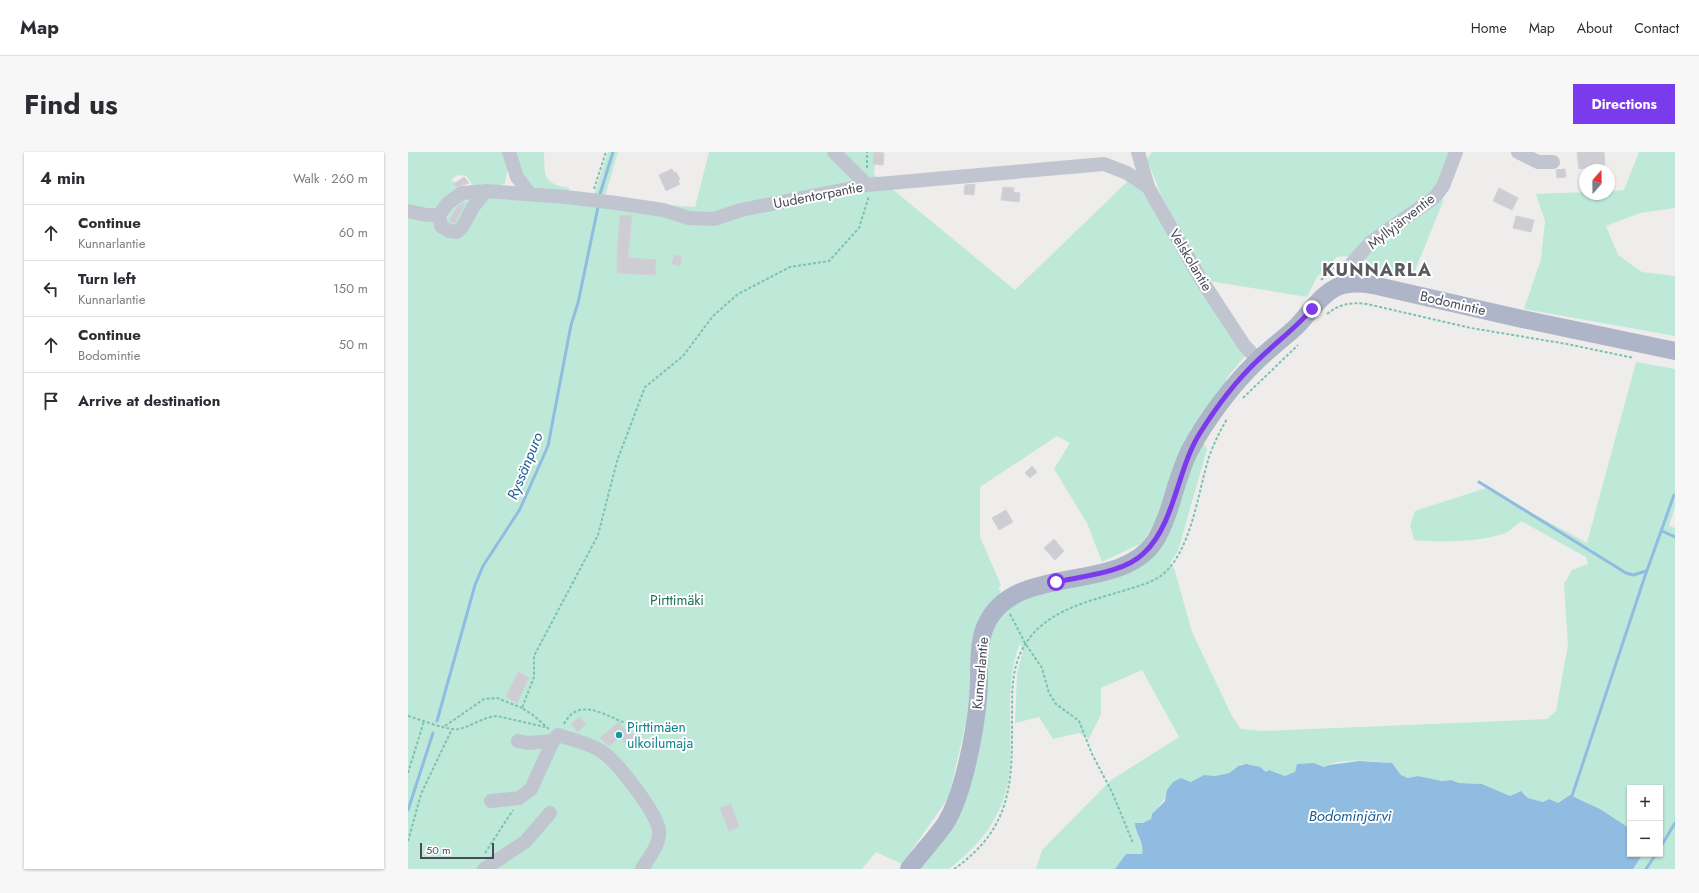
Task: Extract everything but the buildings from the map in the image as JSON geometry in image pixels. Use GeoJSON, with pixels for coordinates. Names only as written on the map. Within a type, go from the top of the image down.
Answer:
{"type":"FeatureCollection","features":[{"type":"Feature","properties":{"kind":"main road","name":"Bodomintie"},"geometry":{"type":"LineString","coordinates":[[1258,360],[1297,326],[1321,299],[1340,286],[1356,283],[1373,285],[1522,319],[1675,351]]}},
{"type":"Feature","properties":{"kind":"main road","name":"Kunnarlantie"},"geometry":{"type":"LineString","coordinates":[[909,869],[944,826],[955,803],[975,724],[980,680],[982,639],[990,617],[1004,603],[1028,590],[1115,569],[1136,560],[1144,554],[1161,531],[1189,452],[1200,432],[1243,375],[1258,360]]}},
{"type":"Feature","properties":{"kind":"street"},"geometry":{"type":"LineString","coordinates":[[509,152],[517,177],[530,194]]}},
{"type":"Feature","properties":{"kind":"street"},"geometry":{"type":"LineString","coordinates":[[834,152],[867,185]]}},
{"type":"Feature","properties":{"kind":"street","name":"Velskolantie"},"geometry":{"type":"LineString","coordinates":[[1138,152],[1148,187],[1199,276],[1244,345],[1258,360]]}},
{"type":"Feature","properties":{"kind":"street","name":"Myllyjärventie"},"geometry":{"type":"LineString","coordinates":[[1340,286],[1352,263],[1371,242],[1435,197],[1443,186],[1456,152]]}},
{"type":"Feature","properties":{"kind":"street"},"geometry":{"type":"LineString","coordinates":[[1518,152],[1538,162],[1553,162]]}},
{"type":"Feature","properties":{"kind":"street","name":"Uudentorpantie"},"geometry":{"type":"LineString","coordinates":[[439,215],[448,203],[462,193],[486,190],[592,200],[663,210],[689,218],[714,219],[741,210],[867,185],[1104,164],[1127,173],[1148,187]]}},
{"type":"Feature","properties":{"kind":"street"},"geometry":{"type":"LineString","coordinates":[[408,211],[427,216],[439,215],[441,226],[449,231],[457,232],[463,226],[473,207],[486,190]]}},
{"type":"Feature","properties":{"kind":"street"},"geometry":{"type":"LineString","coordinates":[[518,741],[528,743],[553,734],[594,747],[603,752],[635,787],[659,830],[656,845],[642,869]]}},
{"type":"Feature","properties":{"kind":"street"},"geometry":{"type":"LineString","coordinates":[[492,801],[519,798],[531,789],[553,734]]}},
{"type":"Feature","properties":{"kind":"street"},"geometry":{"type":"LineString","coordinates":[[484,862],[525,842],[550,812]]}},
{"type":"Feature","properties":{"kind":"path"},"geometry":{"type":"LineString","coordinates":[[592,200],[606,152]]}},
{"type":"Feature","properties":{"kind":"path"},"geometry":{"type":"LineString","coordinates":[[522,708],[534,677],[534,656],[598,535],[617,461],[645,387],[683,356],[712,316],[738,294],[790,267],[829,261],[859,228],[869,196],[867,185]]}},
{"type":"Feature","properties":{"kind":"path"},"geometry":{"type":"LineString","coordinates":[[1319,283],[1338,262],[1352,263]]}},
{"type":"Feature","properties":{"kind":"path"},"geometry":{"type":"LineString","coordinates":[[1326,315],[1341,305],[1354,302],[1471,328],[1567,344],[1637,358]]}},
{"type":"Feature","properties":{"kind":"path"},"geometry":{"type":"LineString","coordinates":[[1240,400],[1299,344]]}},
{"type":"Feature","properties":{"kind":"path"},"geometry":{"type":"LineString","coordinates":[[954,869],[968,859],[989,836],[998,821],[1006,800],[1012,769],[1013,678],[1016,663],[1025,644],[1036,629],[1060,612],[1149,582],[1169,569],[1183,549],[1209,457],[1228,418]]}},
{"type":"Feature","properties":{"kind":"path"},"geometry":{"type":"LineString","coordinates":[[1004,603],[1025,644],[1042,668],[1049,693],[1056,704],[1079,721],[1092,754],[1112,792],[1133,843]]}},
{"type":"Feature","properties":{"kind":"path"},"geometry":{"type":"LineString","coordinates":[[446,726],[484,699],[497,698],[522,708],[533,715],[553,734]]}},
{"type":"Feature","properties":{"kind":"path"},"geometry":{"type":"LineString","coordinates":[[553,734],[573,711],[581,709],[589,710],[625,723]]}},
{"type":"Feature","properties":{"kind":"path"},"geometry":{"type":"LineString","coordinates":[[408,716],[452,729],[465,727],[489,717],[496,716],[553,734]]}},
{"type":"Feature","properties":{"kind":"path"},"geometry":{"type":"LineString","coordinates":[[408,773],[424,721]]}},
{"type":"Feature","properties":{"kind":"path"},"geometry":{"type":"LineString","coordinates":[[408,841],[420,794],[452,729]]}},
{"type":"Feature","properties":{"kind":"path"},"geometry":{"type":"LineString","coordinates":[[484,862],[519,798]]}},
{"type":"Feature","properties":{"kind":"green space","name":"Pirttimäki"},"geometry":{"type":"Polygon","coordinates":[[[408,152],[505,152],[508,169],[505,183],[496,188],[474,187],[466,176],[457,175],[451,180],[468,191],[695,207],[709,152],[876,152],[874,174],[1015,290],[1133,176],[1245,356],[1226,379],[1227,382],[1191,430],[1161,513],[1142,543],[1102,562],[1087,523],[1054,469],[1070,443],[1057,436],[980,487],[980,537],[1001,585],[998,589],[1001,591],[979,628],[966,722],[949,797],[902,864],[876,852],[862,869],[408,869],[408,152]]]}},
{"type":"Feature","properties":{"kind":"green space"},"geometry":{"type":"Polygon","coordinates":[[[514,152],[544,152],[545,173],[549,181],[569,188],[569,193],[538,189],[528,185],[514,152]]]}},
{"type":"Feature","properties":{"kind":"green space"},"geometry":{"type":"Polygon","coordinates":[[[608,152],[618,152],[605,196],[595,196],[595,192],[608,152]]]}},
{"type":"Feature","properties":{"kind":"green space"},"geometry":{"type":"Polygon","coordinates":[[[1152,152],[1451,152],[1437,187],[1370,236],[1352,256],[1337,257],[1317,277],[1307,297],[1209,281],[1161,195],[1147,159],[1152,152]]]}},
{"type":"Feature","properties":{"kind":"green space"},"geometry":{"type":"Polygon","coordinates":[[[1639,152],[1675,152],[1675,208],[1640,213],[1606,226],[1618,255],[1642,272],[1675,276],[1675,336],[1524,309],[1541,259],[1545,221],[1536,194],[1579,192],[1579,200],[1615,200],[1615,191],[1624,190],[1639,152]]]}},
{"type":"Feature","properties":{"kind":"green space"},"geometry":{"type":"Polygon","coordinates":[[[1444,199],[1412,278],[1359,266],[1376,245],[1444,199]]]}},
{"type":"Feature","properties":{"kind":"green space"},"geometry":{"type":"Polygon","coordinates":[[[1636,362],[1675,369],[1675,507],[1669,526],[1675,528],[1675,869],[1633,869],[1641,857],[1663,857],[1663,785],[1627,785],[1627,827],[1588,803],[1570,795],[1558,803],[1549,799],[1543,802],[1528,798],[1525,794],[1517,792],[1514,795],[1508,796],[1482,784],[1459,783],[1451,780],[1442,781],[1418,776],[1408,778],[1401,775],[1392,763],[1357,760],[1340,762],[1324,767],[1314,763],[1288,776],[1279,775],[1269,771],[1266,772],[1242,764],[1234,768],[1229,773],[1215,776],[1204,775],[1191,782],[1181,778],[1159,806],[1151,819],[1143,823],[1139,823],[1136,830],[1143,850],[1142,854],[1126,855],[1115,869],[1036,869],[1042,850],[1111,780],[1179,737],[1142,670],[1101,688],[1101,714],[1089,739],[1079,733],[1053,739],[1039,717],[1015,723],[1017,673],[1023,651],[1020,643],[1012,672],[1009,778],[1000,809],[993,822],[974,847],[949,869],[914,869],[949,825],[985,645],[993,622],[1016,601],[1144,559],[1201,439],[1207,449],[1178,551],[1170,563],[1174,568],[1192,632],[1232,716],[1241,729],[1262,731],[1547,719],[1556,711],[1568,645],[1564,584],[1572,570],[1588,564],[1586,557],[1521,521],[1509,531],[1500,535],[1463,541],[1414,540],[1410,525],[1415,511],[1486,488],[1587,543],[1636,362]]]}},
{"type":"Feature","properties":{"kind":"water","name":"Bodominjärvi"},"geometry":{"type":"Polygon","coordinates":[[[1359,761],[1392,763],[1401,775],[1408,778],[1418,776],[1442,781],[1451,780],[1459,783],[1482,784],[1510,796],[1521,791],[1528,798],[1543,802],[1549,799],[1558,803],[1570,795],[1600,809],[1627,827],[1627,857],[1641,857],[1633,869],[1115,869],[1126,854],[1142,854],[1143,850],[1135,823],[1143,823],[1151,819],[1152,814],[1165,801],[1167,790],[1173,782],[1181,778],[1191,782],[1204,775],[1215,776],[1229,773],[1238,766],[1246,764],[1260,767],[1266,772],[1269,770],[1285,776],[1295,772],[1297,764],[1314,763],[1324,767],[1359,761]]]}},
{"type":"Feature","properties":{"kind":"waterway","name":"Ryssänpuro"},"geometry":{"type":"LineString","coordinates":[[600,194],[613,152]]}},
{"type":"Feature","properties":{"kind":"waterway","name":"Ryssänpuro"},"geometry":{"type":"LineString","coordinates":[[437,721],[475,585],[483,566],[520,509],[548,446],[571,325],[578,303],[598,207]]}},
{"type":"Feature","properties":{"kind":"waterway"},"geometry":{"type":"LineString","coordinates":[[1479,482],[1626,573],[1633,575],[1646,571]]}},
{"type":"Feature","properties":{"kind":"waterway"},"geometry":{"type":"LineString","coordinates":[[1572,796],[1645,576],[1674,495]]}},
{"type":"Feature","properties":{"kind":"waterway"},"geometry":{"type":"LineString","coordinates":[[1662,531],[1675,537]]}},
{"type":"Feature","properties":{"kind":"waterway","name":"Ryssänpuro"},"geometry":{"type":"LineString","coordinates":[[408,810],[433,733]]}},
{"type":"Feature","properties":{"kind":"waterway"},"geometry":{"type":"LineString","coordinates":[[1663,843],[1675,823]]}},
{"type":"Feature","properties":{"kind":"waterway"},"geometry":{"type":"LineString","coordinates":[[1646,869],[1654,857]]}},
{"type":"Feature","properties":{"kind":"place","name":"Pirttimäen ulkoilumaja"},"geometry":{"type":"Point","coordinates":[619,735]}},
{"type":"Feature","properties":{"kind":"district","name":"KUNNARLA"},"geometry":{"type":"Point","coordinates":[1377,270]}},
{"type":"Feature","properties":{"kind":"route"},"geometry":{"type":"LineString","coordinates":[[1056,582],[1115,569],[1136,560],[1144,554],[1153,544],[1161,531],[1189,452],[1200,432],[1243,375],[1297,326],[1312,309]]}}]}
